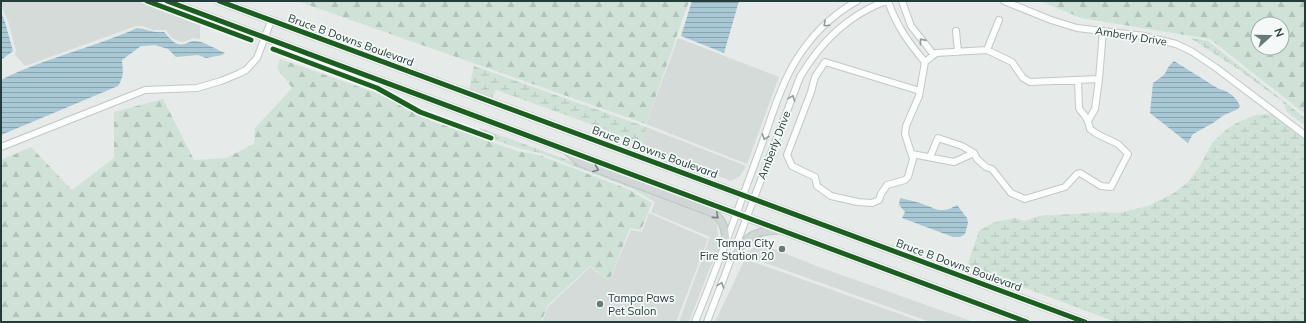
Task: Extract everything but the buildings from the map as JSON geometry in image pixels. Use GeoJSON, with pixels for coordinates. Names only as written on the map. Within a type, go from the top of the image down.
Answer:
{"type":"FeatureCollection","features":[{"type":"Feature","properties":{"kind":"main road"},"geometry":{"type":"LineString","coordinates":[[167,1],[1027,322]]}},
{"type":"Feature","properties":{"kind":"main road","name":"Bruce B Downs Boulevard"},"geometry":{"type":"LineString","coordinates":[[219,1],[1085,322]]}},
{"type":"Feature","properties":{"kind":"main road"},"geometry":{"type":"LineString","coordinates":[[563,148],[581,163],[713,213],[720,218],[722,222],[726,242]]}},
{"type":"Feature","properties":{"kind":"main road"},"geometry":{"type":"LineString","coordinates":[[731,258],[744,243],[755,234],[762,231],[781,230]]}},
{"type":"Feature","properties":{"kind":"street","name":"Amberly Drive"},"geometry":{"type":"LineString","coordinates":[[695,322],[780,96],[795,62],[813,37],[821,29],[841,11],[857,1]]}},
{"type":"Feature","properties":{"kind":"street"},"geometry":{"type":"LineString","coordinates":[[887,1],[897,25],[925,62]]}},
{"type":"Feature","properties":{"kind":"street","name":"Amberly Drive"},"geometry":{"type":"LineString","coordinates":[[707,322],[794,91],[808,65],[826,41],[837,30],[857,15],[887,1]]}},
{"type":"Feature","properties":{"kind":"street"},"geometry":{"type":"LineString","coordinates":[[902,1],[908,20],[920,39],[934,55]]}},
{"type":"Feature","properties":{"kind":"street","name":"Amberly Drive"},"geometry":{"type":"LineString","coordinates":[[1004,1],[1064,25],[1164,40],[1191,51],[1215,67],[1305,135]]}},
{"type":"Feature","properties":{"kind":"street"},"geometry":{"type":"LineString","coordinates":[[897,25],[908,20]]}},
{"type":"Feature","properties":{"kind":"street"},"geometry":{"type":"LineString","coordinates":[[987,50],[999,20]]}},
{"type":"Feature","properties":{"kind":"street"},"geometry":{"type":"LineString","coordinates":[[1,147],[145,90],[197,88],[221,81],[246,70],[257,58],[271,21]]}},
{"type":"Feature","properties":{"kind":"street"},"geometry":{"type":"LineString","coordinates":[[956,31],[958,52]]}},
{"type":"Feature","properties":{"kind":"street"},"geometry":{"type":"LineString","coordinates":[[1088,121],[1095,109],[1103,31]]}},
{"type":"Feature","properties":{"kind":"street"},"geometry":{"type":"LineString","coordinates":[[920,91],[826,62],[815,77],[787,155],[792,166],[815,178],[817,186],[831,196],[872,204],[879,200],[887,185],[905,180],[908,177],[913,159],[905,134],[906,126],[919,96],[920,91],[925,62],[936,53],[987,50],[1012,62],[1023,78],[1030,82],[1099,79]]}},
{"type":"Feature","properties":{"kind":"street"},"geometry":{"type":"LineString","coordinates":[[930,157],[938,138],[962,146],[974,153],[977,159],[986,167],[992,169],[1011,193],[1025,198],[1065,187],[1077,174],[1080,173],[1102,186],[1111,187],[1128,154],[1118,144],[1090,129],[1085,115],[1079,108],[1078,80]]}},
{"type":"Feature","properties":{"kind":"street"},"geometry":{"type":"LineString","coordinates":[[912,154],[954,162],[974,153]]}},
{"type":"Feature","properties":{"kind":"shaded area"},"geometry":{"type":"Polygon","coordinates":[[[1,1],[137,1],[200,25],[200,39],[194,38],[183,42],[178,41],[171,37],[166,30],[152,30],[143,26],[136,26],[25,66],[15,55],[16,50],[1,1]]]}},
{"type":"Feature","properties":{"kind":"shaded area"},"geometry":{"type":"Polygon","coordinates":[[[678,38],[779,77],[747,164],[646,124],[678,38]]]}},
{"type":"Feature","properties":{"kind":"shaded area"},"geometry":{"type":"Polygon","coordinates":[[[646,127],[746,166],[740,176],[731,181],[642,145],[646,127]]]}},
{"type":"Feature","properties":{"kind":"shaded area"},"geometry":{"type":"Polygon","coordinates":[[[651,193],[711,215],[717,224],[719,250],[709,270],[689,322],[679,322],[710,237],[651,212],[655,202],[648,198],[651,193]]]}},
{"type":"Feature","properties":{"kind":"shaded area"},"geometry":{"type":"Polygon","coordinates":[[[649,213],[708,239],[676,322],[542,322],[548,307],[590,267],[609,281],[631,230],[642,232],[649,213]]]}},
{"type":"Feature","properties":{"kind":"shaded area"},"geometry":{"type":"Polygon","coordinates":[[[759,243],[819,267],[974,322],[930,322],[746,256],[748,252],[759,243]]]}},
{"type":"Feature","properties":{"kind":"shaded area"},"geometry":{"type":"Polygon","coordinates":[[[745,259],[922,322],[715,322],[745,259]]]}},
{"type":"Feature","properties":{"kind":"green space"},"geometry":{"type":"Polygon","coordinates":[[[297,1],[689,1],[646,124],[297,1]]]}},
{"type":"Feature","properties":{"kind":"green space"},"geometry":{"type":"Polygon","coordinates":[[[1040,1],[1305,1],[1305,114],[1210,39],[1081,18],[1040,1]]]}},
{"type":"Feature","properties":{"kind":"green space"},"geometry":{"type":"Polygon","coordinates":[[[1190,38],[1208,41],[1305,118],[1305,125],[1287,112],[1283,102],[1238,69],[1190,38]]]}},
{"type":"Feature","properties":{"kind":"green space"},"geometry":{"type":"Polygon","coordinates":[[[280,59],[394,99],[419,116],[517,151],[539,155],[630,190],[652,203],[641,230],[630,228],[609,281],[590,266],[548,305],[541,322],[3,322],[1,319],[1,160],[31,147],[72,190],[114,158],[114,112],[163,99],[194,160],[226,158],[254,144],[255,128],[292,88],[277,68],[280,59]]]}},
{"type":"Feature","properties":{"kind":"green space"},"geometry":{"type":"Polygon","coordinates":[[[474,66],[646,127],[642,145],[599,127],[496,90],[492,99],[469,90],[474,66]]]}},
{"type":"Feature","properties":{"kind":"green space"},"geometry":{"type":"Polygon","coordinates":[[[1274,114],[1305,137],[1305,322],[1116,322],[967,266],[979,231],[992,223],[1014,218],[1025,221],[1039,216],[1104,212],[1119,213],[1148,206],[1174,193],[1187,183],[1200,166],[1212,143],[1227,129],[1238,122],[1256,115],[1274,114]]]}},
{"type":"Feature","properties":{"kind":"green space"},"geometry":{"type":"Polygon","coordinates":[[[480,128],[576,163],[651,193],[648,198],[631,188],[540,153],[518,148],[478,134],[480,128]]]}},
{"type":"Feature","properties":{"kind":"water"},"geometry":{"type":"Polygon","coordinates":[[[692,1],[739,1],[724,53],[681,36],[692,1]]]}},
{"type":"Feature","properties":{"kind":"water"},"geometry":{"type":"Polygon","coordinates":[[[1,12],[13,51],[1,60],[1,12]]]}},
{"type":"Feature","properties":{"kind":"water"},"geometry":{"type":"Polygon","coordinates":[[[137,28],[164,32],[173,41],[181,45],[192,41],[197,41],[225,53],[206,58],[198,55],[176,57],[168,49],[155,45],[141,46],[122,60],[123,74],[118,86],[1,135],[1,80],[34,65],[137,28]]]}},
{"type":"Feature","properties":{"kind":"water"},"geometry":{"type":"Polygon","coordinates":[[[1174,61],[1219,89],[1229,93],[1234,97],[1240,106],[1238,109],[1224,115],[1193,134],[1188,143],[1150,113],[1153,83],[1164,75],[1174,61]]]}},
{"type":"Feature","properties":{"kind":"water"},"geometry":{"type":"Polygon","coordinates":[[[900,198],[918,202],[938,210],[947,210],[957,205],[967,218],[968,223],[965,234],[960,237],[953,237],[902,218],[905,212],[899,205],[900,198]]]}},
{"type":"Feature","properties":{"kind":"cycle path"},"geometry":{"type":"LineString","coordinates":[[147,1],[251,40]]}},
{"type":"Feature","properties":{"kind":"cycle path"},"geometry":{"type":"LineString","coordinates":[[167,1],[1027,322]]}},
{"type":"Feature","properties":{"kind":"cycle path"},"geometry":{"type":"LineString","coordinates":[[219,1],[1085,322]]}},
{"type":"Feature","properties":{"kind":"cycle path"},"geometry":{"type":"LineString","coordinates":[[273,49],[377,88],[420,112],[491,138]]}},
{"type":"Feature","properties":{"kind":"place","name":"Tampa City Fire Station 20"},"geometry":{"type":"Point","coordinates":[782,249]}},
{"type":"Feature","properties":{"kind":"place","name":"Tampa Paws Pet Salon"},"geometry":{"type":"Point","coordinates":[600,304]}}]}
